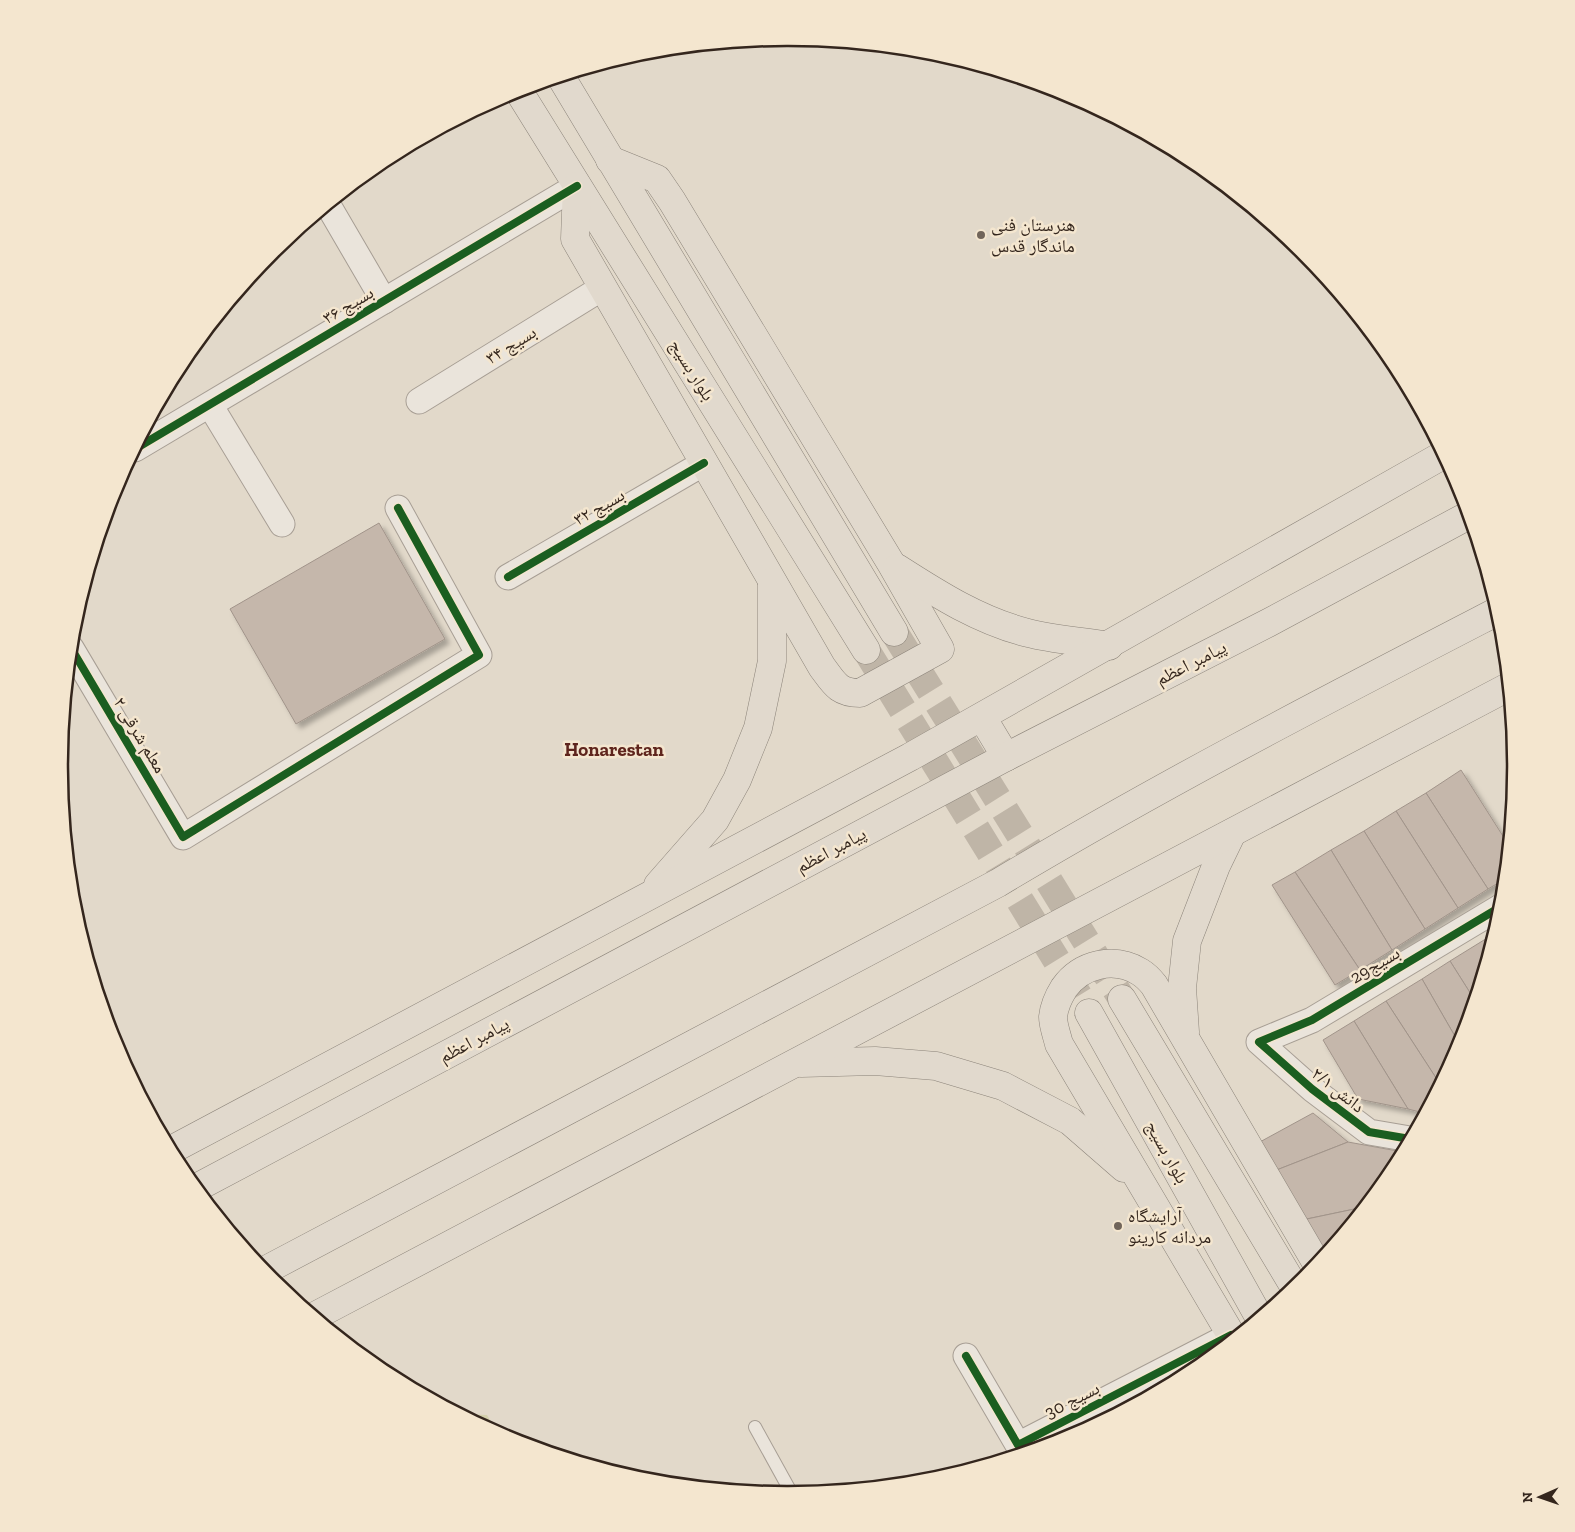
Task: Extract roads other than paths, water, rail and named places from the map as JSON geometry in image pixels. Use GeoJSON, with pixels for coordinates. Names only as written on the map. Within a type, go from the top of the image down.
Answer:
{"type":"FeatureCollection","features":[{"type":"Feature","properties":{"kind":"main road"},"geometry":{"type":"LineString","coordinates":[[563,82],[894,632]]}},
{"type":"Feature","properties":{"kind":"main road","name":"بلوار بسیج"},"geometry":{"type":"LineString","coordinates":[[522,97],[866,650]]}},
{"type":"Feature","properties":{"kind":"main road"},"geometry":{"type":"LineString","coordinates":[[577,186],[575,239],[822,667],[838,687],[849,693],[860,693],[940,649],[892,565],[672,201],[657,179],[610,160]]}},
{"type":"Feature","properties":{"kind":"main road"},"geometry":{"type":"LineString","coordinates":[[177,1146],[648,897],[982,717],[1437,458]]}},
{"type":"Feature","properties":{"kind":"main road","name":"پیامبر اعظم"},"geometry":{"type":"LineString","coordinates":[[202,1185],[1006,757],[1268,623],[1463,519]]}},
{"type":"Feature","properties":{"kind":"main road"},"geometry":{"type":"LineString","coordinates":[[892,565],[943,597],[1000,624],[1029,634],[1109,646]]}},
{"type":"Feature","properties":{"kind":"main road"},"geometry":{"type":"LineString","coordinates":[[648,897],[715,820],[737,780],[758,728],[772,661],[772,581]]}},
{"type":"Feature","properties":{"kind":"main road"},"geometry":{"type":"LineString","coordinates":[[271,1267],[998,883],[1061,845],[1298,715],[1491,615]]}},
{"type":"Feature","properties":{"kind":"main road"},"geometry":{"type":"LineString","coordinates":[[320,1313],[1503,691]]}},
{"type":"Feature","properties":{"kind":"main road"},"geometry":{"type":"LineString","coordinates":[[982,717],[1006,757]]}},
{"type":"Feature","properties":{"kind":"main road"},"geometry":{"type":"LineString","coordinates":[[1186,1038],[1182,988],[1187,942],[1208,884],[1232,833]]}},
{"type":"Feature","properties":{"kind":"main road"},"geometry":{"type":"LineString","coordinates":[[1230,1333],[1059,1044],[1054,1017],[1059,997],[1070,980],[1087,968],[1105,963],[1124,965],[1141,972],[1154,984],[1313,1257]]}},
{"type":"Feature","properties":{"kind":"main road"},"geometry":{"type":"LineString","coordinates":[[1122,999],[1290,1280]]}},
{"type":"Feature","properties":{"kind":"main road","name":"بلوار بسیج"},"geometry":{"type":"LineString","coordinates":[[1089,1013],[1256,1312]]}},
{"type":"Feature","properties":{"kind":"main road"},"geometry":{"type":"LineString","coordinates":[[795,1064],[875,1061],[936,1066],[1003,1086],[1070,1122],[1142,1184]]}},
{"type":"Feature","properties":{"kind":"street","name":"بسیج ۳۶"},"geometry":{"type":"LineString","coordinates":[[144,444],[577,186]]}},
{"type":"Feature","properties":{"kind":"street"},"geometry":{"type":"LineString","coordinates":[[331,210],[384,301]]}},
{"type":"Feature","properties":{"kind":"street","name":"بسیج ۳۴"},"geometry":{"type":"LineString","coordinates":[[419,401],[602,288]]}},
{"type":"Feature","properties":{"kind":"street"},"geometry":{"type":"LineString","coordinates":[[210,405],[282,524]]}},
{"type":"Feature","properties":{"kind":"street","name":"بسیج ۳۲"},"geometry":{"type":"LineString","coordinates":[[508,577],[704,463]]}},
{"type":"Feature","properties":{"kind":"street","name":"معلم شرقی ۲"},"geometry":{"type":"LineString","coordinates":[[77,657],[183,837],[479,654],[398,508]]}},
{"type":"Feature","properties":{"kind":"street","name":"بسیج29"},"geometry":{"type":"LineString","coordinates":[[1259,1042],[1312,1020],[1492,912]]}},
{"type":"Feature","properties":{"kind":"street","name":"دانش ۲/۱"},"geometry":{"type":"LineString","coordinates":[[1259,1042],[1312,1090],[1368,1132],[1404,1138]]}},
{"type":"Feature","properties":{"kind":"street","name":"بسیج 30"},"geometry":{"type":"LineString","coordinates":[[966,1356],[1018,1445],[1215,1345]]}},
{"type":"Feature","properties":{"kind":"lane"},"geometry":{"type":"LineString","coordinates":[[755,1427],[788,1486]]}},
{"type":"Feature","properties":{"kind":"tunnel"},"geometry":{"type":"LineString","coordinates":[[894,632],[1122,999]]}},
{"type":"Feature","properties":{"kind":"tunnel"},"geometry":{"type":"LineString","coordinates":[[866,650],[1089,1013]]}},
{"type":"Feature","properties":{"kind":"place","name":"هنرستان فنی ماندگار قدس"},"geometry":{"type":"Point","coordinates":[981,235]}},
{"type":"Feature","properties":{"kind":"place","name":"آرایشگاه مردانه کارینو"},"geometry":{"type":"Point","coordinates":[1118,1226]}},
{"type":"Feature","properties":{"kind":"district","name":"Honarestan"},"geometry":{"type":"Point","coordinates":[614,749]}}]}
